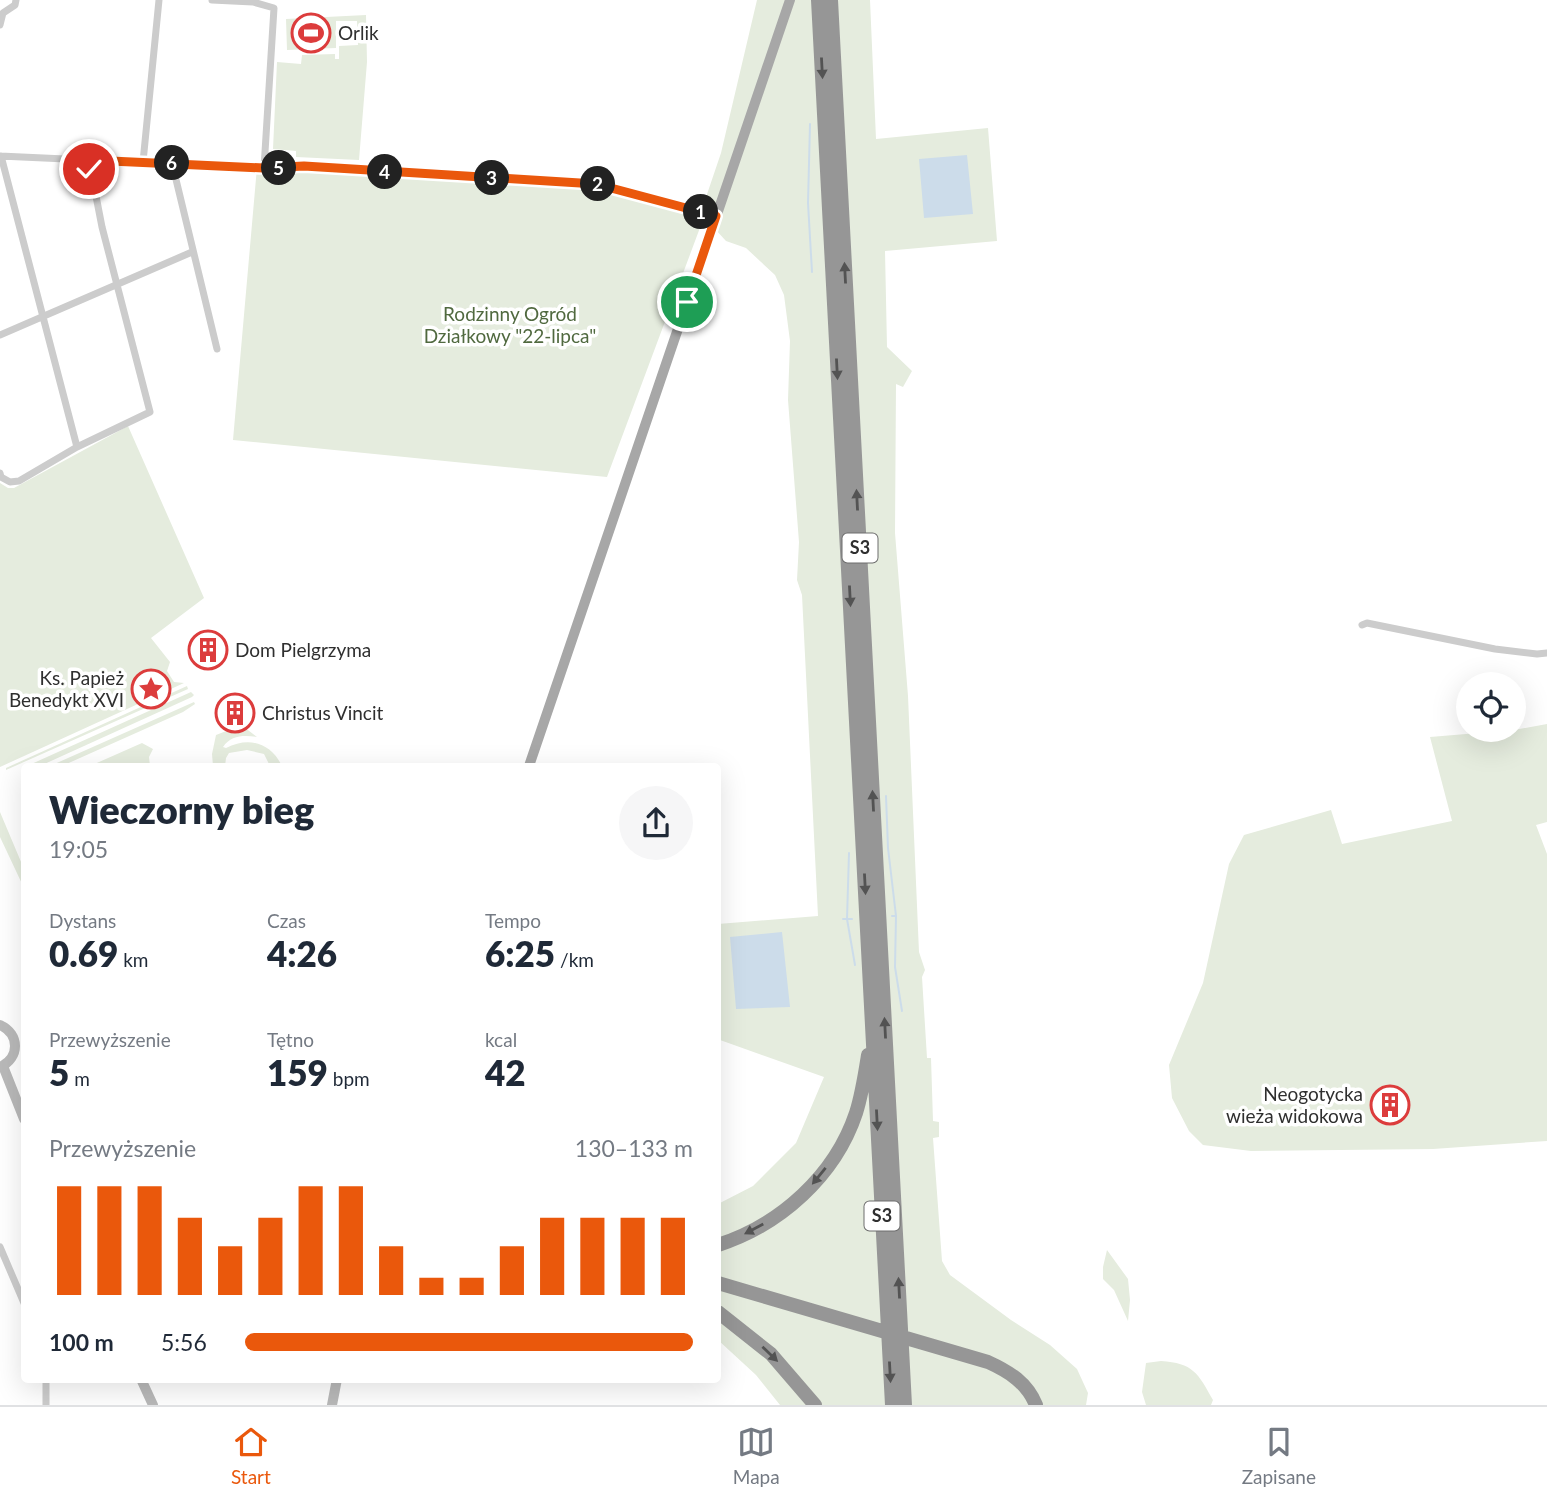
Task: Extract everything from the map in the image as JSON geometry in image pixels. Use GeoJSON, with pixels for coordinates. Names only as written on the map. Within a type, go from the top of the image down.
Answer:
{"type":"FeatureCollection","features":[{"type":"Feature","properties":{"kind":"highway","name":"S3"},"geometry":{"type":"LineString","coordinates":[[818,0],[892,1405]]}},
{"type":"Feature","properties":{"kind":"highway","name":"S3"},"geometry":{"type":"LineString","coordinates":[[831,0],[905,1405]]}},
{"type":"Feature","properties":{"kind":"highway"},"geometry":{"type":"LineString","coordinates":[[721,1244],[759,1228],[788,1208],[825,1170],[856,1113],[872,1027]]}},
{"type":"Feature","properties":{"kind":"highway"},"geometry":{"type":"LineString","coordinates":[[721,1284],[926,1349],[1001,1377],[1014,1387],[1027,1405]]}},
{"type":"Feature","properties":{"kind":"highway"},"geometry":{"type":"LineString","coordinates":[[721,1291],[863,1330]]}},
{"type":"Feature","properties":{"kind":"highway"},"geometry":{"type":"LineString","coordinates":[[721,1314],[771,1354],[815,1405]]}},
{"type":"Feature","properties":{"kind":"highway"},"geometry":{"type":"LineString","coordinates":[[926,1349],[988,1362],[1004,1369],[1019,1380],[1032,1395],[1036,1405]]}},
{"type":"Feature","properties":{"kind":"main road"},"geometry":{"type":"LineString","coordinates":[[530,763],[790,0]]}},
{"type":"Feature","properties":{"kind":"main road"},"geometry":{"type":"LineString","coordinates":[[0,1025],[11,1033],[16,1045],[13,1057],[2,1066],[21,1112]]}},
{"type":"Feature","properties":{"kind":"main road"},"geometry":{"type":"LineString","coordinates":[[143,1383],[153,1405]]}},
{"type":"Feature","properties":{"kind":"main road"},"geometry":{"type":"LineString","coordinates":[[332,1405],[336,1383]]}},
{"type":"Feature","properties":{"kind":"street"},"geometry":{"type":"LineString","coordinates":[[0,25],[2,12],[15,5],[16,0]]}},
{"type":"Feature","properties":{"kind":"street"},"geometry":{"type":"LineString","coordinates":[[143,162],[159,0]]}},
{"type":"Feature","properties":{"kind":"street"},"geometry":{"type":"LineString","coordinates":[[212,0],[253,2],[274,8],[264,168]]}},
{"type":"Feature","properties":{"kind":"street"},"geometry":{"type":"LineString","coordinates":[[77,447],[1,156],[264,168],[304,166],[596,184],[716,216]]}},
{"type":"Feature","properties":{"kind":"street"},"geometry":{"type":"LineString","coordinates":[[0,473],[1,477],[10,482],[19,481],[77,447],[150,412],[89,160]]}},
{"type":"Feature","properties":{"kind":"street"},"geometry":{"type":"LineString","coordinates":[[172,163],[217,349]]}},
{"type":"Feature","properties":{"kind":"street"},"geometry":{"type":"LineString","coordinates":[[0,335],[192,252]]}},
{"type":"Feature","properties":{"kind":"street"},"geometry":{"type":"LineString","coordinates":[[1362,625],[1367,623],[1495,649],[1547,653]]}},
{"type":"Feature","properties":{"kind":"street"},"geometry":{"type":"LineString","coordinates":[[0,1247],[21,1296]]}},
{"type":"Feature","properties":{"kind":"street"},"geometry":{"type":"LineString","coordinates":[[46,1383],[46,1405]]}},
{"type":"Feature","properties":{"kind":"green space","name":"Rodzinny Ogród Działkowy \"22-lipca\""},"geometry":{"type":"Polygon","coordinates":[[[757,0],[870,0],[876,139],[988,128],[997,241],[885,251],[887,347],[912,371],[903,387],[896,384],[895,533],[908,696],[919,952],[925,970],[922,977],[927,1058],[931,1058],[933,1121],[939,1122],[939,1137],[933,1138],[942,1261],[950,1275],[1050,1345],[1077,1369],[1088,1393],[1086,1405],[780,1405],[756,1375],[721,1343],[721,1202],[753,1186],[796,1143],[824,1077],[721,1040],[721,924],[818,916],[802,595],[797,580],[799,542],[788,400],[790,341],[784,295],[775,275],[746,248],[726,241],[704,217],[607,477],[233,440],[257,167],[580,187],[702,216],[721,153],[757,0]]]}},
{"type":"Feature","properties":{"kind":"green space"},"geometry":{"type":"Polygon","coordinates":[[[366,15],[367,62],[359,160],[296,157],[296,151],[273,149],[277,62],[301,64],[302,55],[335,54],[335,59],[339,59],[339,46],[358,45],[357,21],[336,21],[336,48],[287,50],[286,19],[366,15]]]}},
{"type":"Feature","properties":{"kind":"green space"},"geometry":{"type":"Polygon","coordinates":[[[128,426],[204,598],[151,638],[170,662],[167,671],[174,682],[184,683],[0,767],[0,483],[14,488],[128,426]]]}},
{"type":"Feature","properties":{"kind":"green space"},"geometry":{"type":"Polygon","coordinates":[[[187,686],[188,689],[6,768],[187,686]]]}},
{"type":"Feature","properties":{"kind":"green space"},"geometry":{"type":"Polygon","coordinates":[[[191,692],[194,695],[47,763],[34,763],[191,692]]]}},
{"type":"Feature","properties":{"kind":"green space"},"geometry":{"type":"Polygon","coordinates":[[[194,702],[195,704],[183,712],[69,763],[57,763],[194,702]]]}},
{"type":"Feature","properties":{"kind":"green space"},"geometry":{"type":"Polygon","coordinates":[[[1547,724],[1547,822],[1536,825],[1547,854],[1547,1141],[1433,1149],[1251,1151],[1203,1145],[1189,1131],[1172,1098],[1169,1065],[1203,983],[1229,864],[1244,835],[1331,810],[1342,844],[1452,821],[1430,737],[1456,735],[1456,742],[1526,742],[1526,728],[1547,724]]]}},
{"type":"Feature","properties":{"kind":"green space"},"geometry":{"type":"Polygon","coordinates":[[[244,727],[257,737],[238,737],[223,747],[251,742],[266,747],[280,763],[268,763],[264,754],[247,750],[229,753],[225,763],[213,763],[216,735],[244,727]]]}},
{"type":"Feature","properties":{"kind":"green space"},"geometry":{"type":"Polygon","coordinates":[[[142,743],[153,749],[150,763],[97,763],[142,743]]]}},
{"type":"Feature","properties":{"kind":"green space"},"geometry":{"type":"Polygon","coordinates":[[[0,812],[21,862],[21,882],[0,837],[0,812]]]}},
{"type":"Feature","properties":{"kind":"green space"},"geometry":{"type":"Polygon","coordinates":[[[1107,1250],[1128,1279],[1128,1321],[1114,1290],[1103,1279],[1107,1250]]]}},
{"type":"Feature","properties":{"kind":"green space"},"geometry":{"type":"Polygon","coordinates":[[[1161,1361],[1181,1364],[1193,1371],[1213,1400],[1211,1405],[1146,1405],[1142,1392],[1146,1363],[1161,1361]]]}},
{"type":"Feature","properties":{"kind":"water"},"geometry":{"type":"Polygon","coordinates":[[[967,155],[973,214],[924,218],[919,159],[967,155]]]}},
{"type":"Feature","properties":{"kind":"water"},"geometry":{"type":"Polygon","coordinates":[[[782,932],[790,1007],[736,1009],[730,937],[782,932]]]}},
{"type":"Feature","properties":{"kind":"waterway"},"geometry":{"type":"LineString","coordinates":[[810,124],[808,203],[812,272]]}},
{"type":"Feature","properties":{"kind":"waterway"},"geometry":{"type":"LineString","coordinates":[[886,796],[888,848],[896,916]]}},
{"type":"Feature","properties":{"kind":"waterway"},"geometry":{"type":"LineString","coordinates":[[849,853],[847,919],[855,965]]}},
{"type":"Feature","properties":{"kind":"waterway"},"geometry":{"type":"LineString","coordinates":[[892,916],[896,916],[895,967],[902,1011]]}},
{"type":"Feature","properties":{"kind":"waterway"},"geometry":{"type":"LineString","coordinates":[[843,919],[852,919]]}},
{"type":"Feature","properties":{"kind":"place","name":"Orlik"},"geometry":{"type":"Point","coordinates":[311,33]}},
{"type":"Feature","properties":{"kind":"place","name":"Dom Pielgrzyma"},"geometry":{"type":"Point","coordinates":[208,650]}},
{"type":"Feature","properties":{"kind":"place","name":"Ks. Papież Benedykt XVI"},"geometry":{"type":"Point","coordinates":[151,689]}},
{"type":"Feature","properties":{"kind":"place","name":"Christus Vincit"},"geometry":{"type":"Point","coordinates":[235,713]}},
{"type":"Feature","properties":{"kind":"place","name":"Neogotycka wieża widokowa"},"geometry":{"type":"Point","coordinates":[1390,1105]}},
{"type":"Feature","properties":{"kind":"route"},"geometry":{"type":"LineString","coordinates":[[89,169],[89,160],[264,168],[304,166],[607,185],[716,216],[687,302]]}}]}
